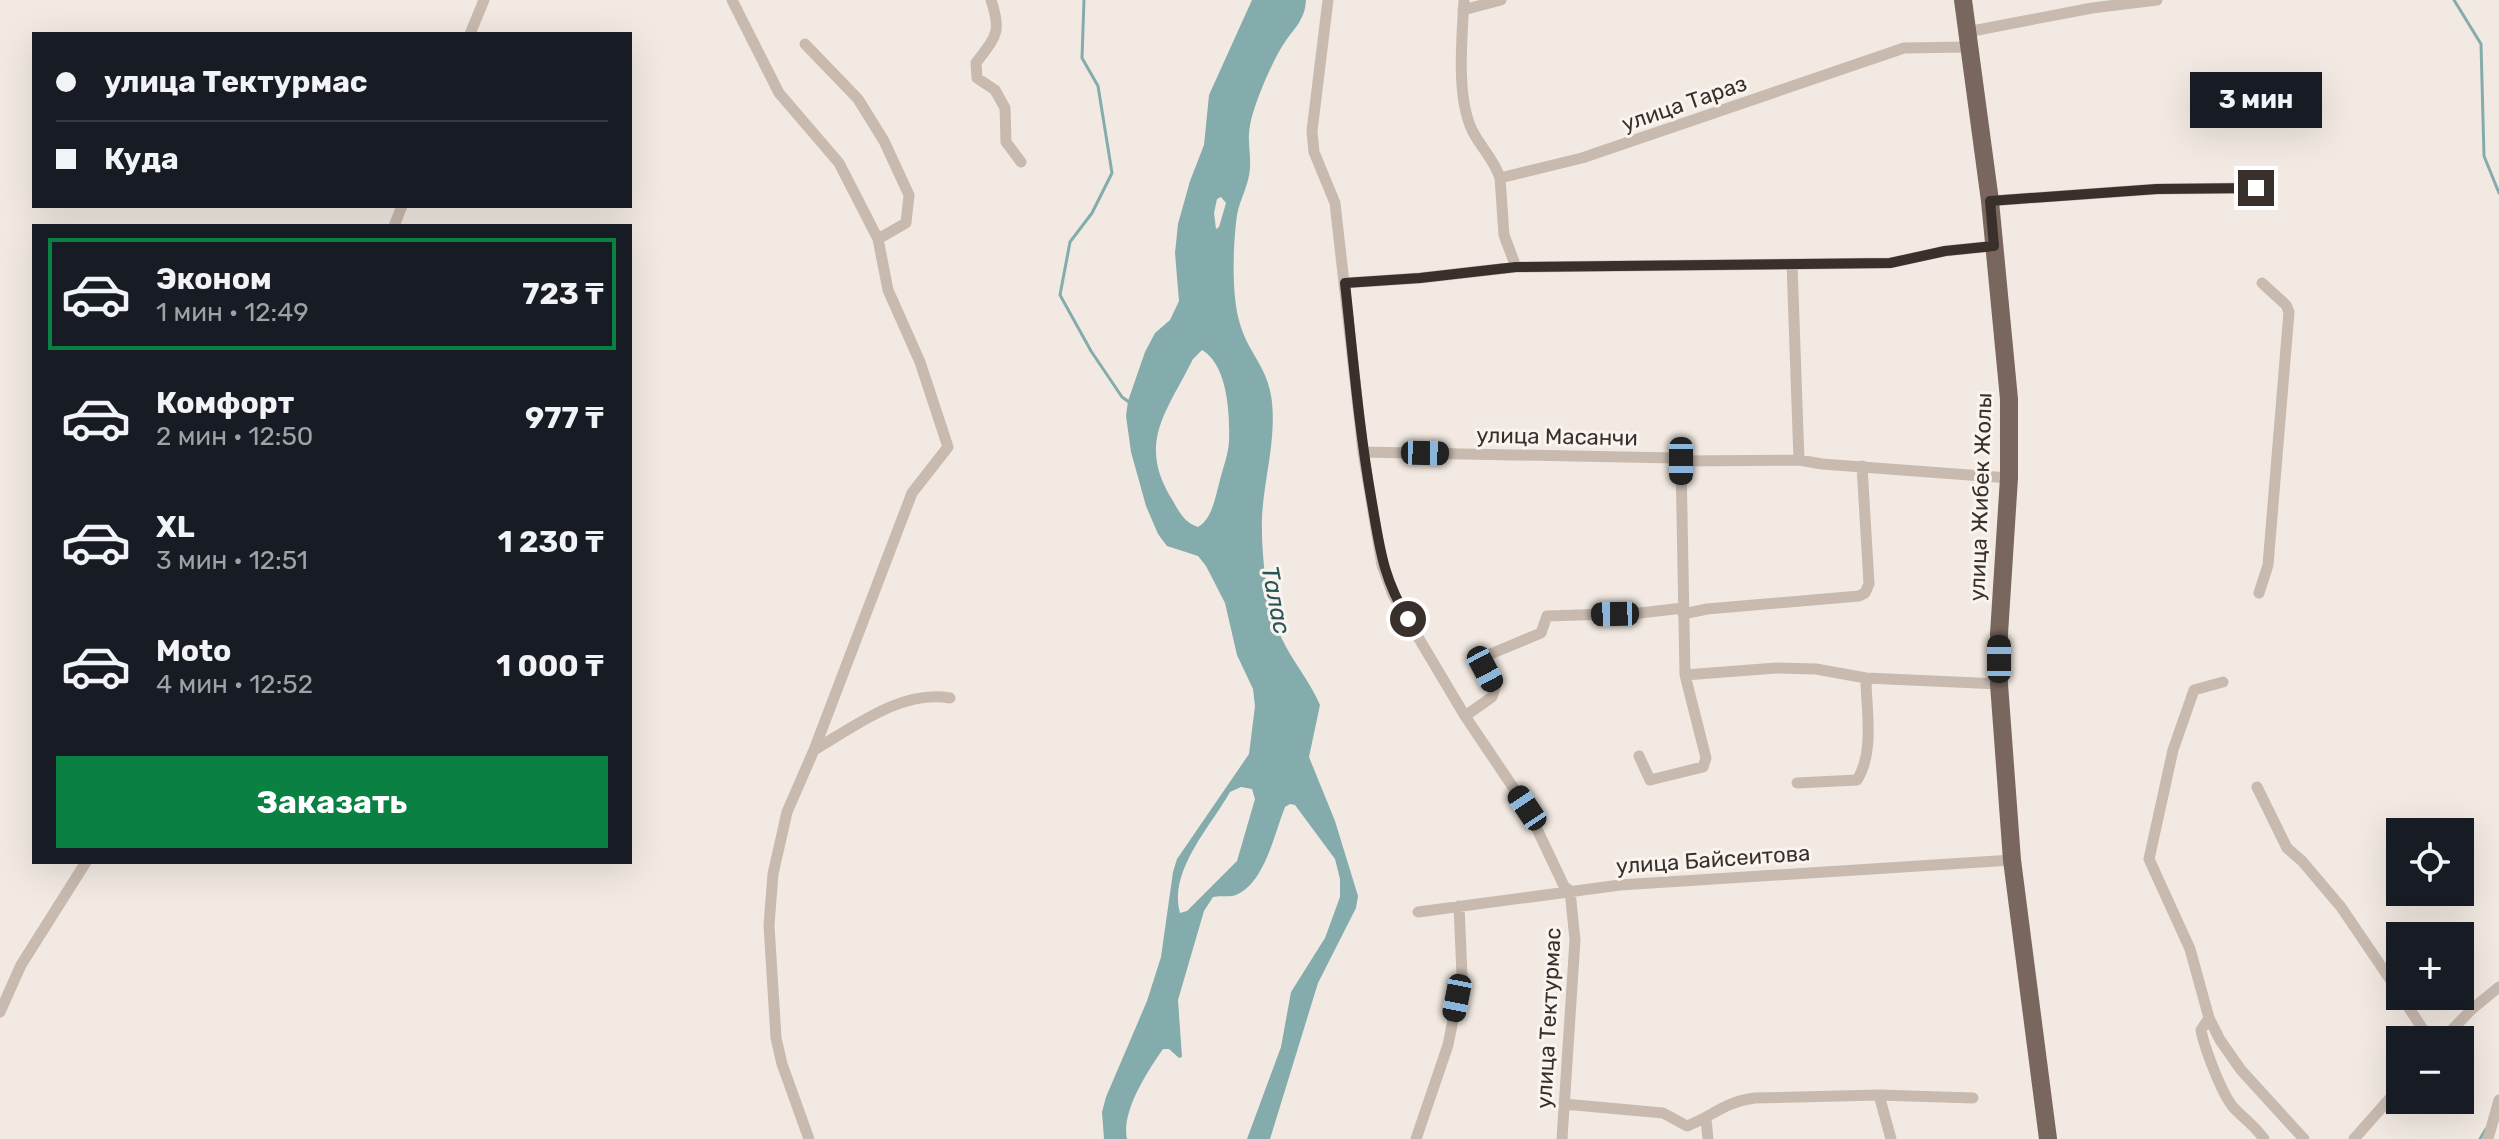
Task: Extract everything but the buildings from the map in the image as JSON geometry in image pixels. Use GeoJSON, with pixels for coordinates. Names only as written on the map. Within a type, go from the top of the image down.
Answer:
{"type":"FeatureCollection","features":[{"type":"Feature","properties":{"kind":"main road","name":"улица Жибек Жолы"},"geometry":{"type":"LineString","coordinates":[[1963,0],[1990,201],[2009,399],[2009,478],[1999,634],[1999,684],[2012,860],[2048,1139]]}},
{"type":"Feature","properties":{"kind":"street"},"geometry":{"type":"LineString","coordinates":[[471,32],[484,0]]}},
{"type":"Feature","properties":{"kind":"street"},"geometry":{"type":"LineString","coordinates":[[732,0],[779,93],[839,163],[878,239],[888,290],[920,362],[948,447],[912,493],[814,750],[787,812],[773,874],[769,925],[776,1038],[809,1139]]}},
{"type":"Feature","properties":{"kind":"street"},"geometry":{"type":"LineString","coordinates":[[991,0],[999,23],[997,36],[976,63],[977,78],[995,90],[1005,108],[1006,142],[1021,162]]}},
{"type":"Feature","properties":{"kind":"street","name":"улица Тектурмас"},"geometry":{"type":"LineString","coordinates":[[1328,0],[1312,131],[1314,152],[1335,203],[1363,452],[1382,565],[1393,595],[1465,716],[1527,808],[1564,886],[1570,891],[1575,940],[1562,1139]]}},
{"type":"Feature","properties":{"kind":"street"},"geometry":{"type":"LineString","coordinates":[[1501,0],[1464,5],[1464,107],[1473,132],[1496,163],[1504,235],[1516,267]]}},
{"type":"Feature","properties":{"kind":"street","name":"улица Тараз"},"geometry":{"type":"LineString","coordinates":[[1500,178],[1582,158],[1904,48],[1967,40],[2092,8],[2157,0]]}},
{"type":"Feature","properties":{"kind":"street"},"geometry":{"type":"LineString","coordinates":[[805,44],[858,99],[884,141],[909,195],[906,223],[878,239]]}},
{"type":"Feature","properties":{"kind":"street"},"geometry":{"type":"LineString","coordinates":[[1990,201],[2157,189],[2256,188]]}},
{"type":"Feature","properties":{"kind":"street"},"geometry":{"type":"LineString","coordinates":[[1345,283],[1516,267],[1890,263],[1945,251],[1994,246]]}},
{"type":"Feature","properties":{"kind":"street"},"geometry":{"type":"LineString","coordinates":[[1792,264],[1799,460]]}},
{"type":"Feature","properties":{"kind":"street"},"geometry":{"type":"LineString","coordinates":[[2259,593],[2268,565],[2289,312],[2286,305],[2262,283]]}},
{"type":"Feature","properties":{"kind":"street","name":"улица Масанчи"},"geometry":{"type":"LineString","coordinates":[[1363,452],[1674,458],[1681,461],[1799,460],[2009,478]]}},
{"type":"Feature","properties":{"kind":"street"},"geometry":{"type":"LineString","coordinates":[[1639,756],[1650,780],[1703,767],[1706,758],[1685,675],[1681,461]]}},
{"type":"Feature","properties":{"kind":"street"},"geometry":{"type":"LineString","coordinates":[[1465,716],[1492,697],[1495,688],[1484,665],[1488,655],[1541,633],[1547,616],[1683,611],[1865,593],[1869,584],[1862,466]]}},
{"type":"Feature","properties":{"kind":"street"},"geometry":{"type":"LineString","coordinates":[[1685,675],[1776,668],[1816,669],[1866,678],[1999,684]]}},
{"type":"Feature","properties":{"kind":"street"},"geometry":{"type":"LineString","coordinates":[[1797,783],[1857,780],[1865,768],[1866,678]]}},
{"type":"Feature","properties":{"kind":"street"},"geometry":{"type":"LineString","coordinates":[[2223,682],[2194,690],[2173,750],[2149,859],[2190,949],[2209,1018],[2220,1040],[2241,1070],[2304,1139]]}},
{"type":"Feature","properties":{"kind":"street"},"geometry":{"type":"LineString","coordinates":[[814,750],[903,702],[921,697],[950,698]]}},
{"type":"Feature","properties":{"kind":"street"},"geometry":{"type":"LineString","coordinates":[[2257,787],[2287,848],[2341,907],[2386,973]]}},
{"type":"Feature","properties":{"kind":"street","name":"улица Байсеитова"},"geometry":{"type":"LineString","coordinates":[[1418,912],[1620,885],[2012,860]]}},
{"type":"Feature","properties":{"kind":"street"},"geometry":{"type":"LineString","coordinates":[[0,1012],[21,965],[85,864]]}},
{"type":"Feature","properties":{"kind":"street"},"geometry":{"type":"LineString","coordinates":[[1416,1139],[1448,1045],[1462,975],[1459,906]]}},
{"type":"Feature","properties":{"kind":"street"},"geometry":{"type":"LineString","coordinates":[[2456,1026],[2499,987]]}},
{"type":"Feature","properties":{"kind":"street"},"geometry":{"type":"LineString","coordinates":[[2209,1018],[2201,1030],[2203,1043],[2231,1105],[2264,1139]]}},
{"type":"Feature","properties":{"kind":"street"},"geometry":{"type":"LineString","coordinates":[[1564,1104],[1663,1113],[1687,1126],[1706,1119],[1736,1100],[1879,1095],[1973,1098]]}},
{"type":"Feature","properties":{"kind":"street"},"geometry":{"type":"LineString","coordinates":[[1879,1095],[1891,1139]]}},
{"type":"Feature","properties":{"kind":"street"},"geometry":{"type":"LineString","coordinates":[[2488,1139],[2499,1100]]}},
{"type":"Feature","properties":{"kind":"street"},"geometry":{"type":"LineString","coordinates":[[2354,1139],[2386,1103]]}},
{"type":"Feature","properties":{"kind":"street"},"geometry":{"type":"LineString","coordinates":[[1706,1119],[1708,1139]]}},
{"type":"Feature","properties":{"kind":"water"},"geometry":{"type":"Polygon","coordinates":[[[1252,0],[1306,0],[1302,18],[1275,59],[1252,117],[1249,174],[1236,227],[1234,285],[1240,324],[1267,379],[1272,402],[1272,431],[1262,517],[1268,594],[1281,637],[1320,705],[1309,757],[1335,821],[1358,896],[1356,908],[1318,983],[1270,1139],[1247,1139],[1281,1047],[1291,992],[1325,938],[1340,897],[1335,859],[1295,805],[1285,807],[1268,855],[1255,878],[1238,894],[1213,897],[1204,911],[1178,1000],[1182,1057],[1163,1049],[1143,1080],[1132,1105],[1126,1128],[1127,1139],[1104,1139],[1102,1112],[1106,1097],[1147,1001],[1161,957],[1177,859],[1249,754],[1255,706],[1253,689],[1237,655],[1225,603],[1206,566],[1198,556],[1167,546],[1158,534],[1146,506],[1131,452],[1126,416],[1145,352],[1155,333],[1170,320],[1179,301],[1175,253],[1178,224],[1204,145],[1209,95],[1252,0]],[[1221,197],[1217,199],[1214,213],[1216,229],[1226,203],[1221,197]],[[1202,350],[1193,359],[1165,412],[1156,445],[1162,480],[1183,517],[1198,527],[1207,519],[1214,502],[1228,447],[1229,418],[1226,392],[1211,357],[1202,350]],[[1241,787],[1230,792],[1186,865],[1178,897],[1180,913],[1187,911],[1237,861],[1255,799],[1252,789],[1241,787]]]}},
{"type":"Feature","properties":{"kind":"waterway"},"geometry":{"type":"LineString","coordinates":[[1084,0],[1082,58],[1098,86],[1112,173],[1092,213],[1070,242],[1060,295],[1091,351],[1122,397],[1129,402]]}},
{"type":"Feature","properties":{"kind":"waterway"},"geometry":{"type":"LineString","coordinates":[[2454,0],[2481,44],[2484,156],[2499,193]]}},
{"type":"Feature","properties":{"kind":"waterway"},"geometry":{"type":"LineString","coordinates":[[2480,1139],[2486,1129]]}},
{"type":"Feature","properties":{"kind":"route"},"geometry":{"type":"LineString","coordinates":[[1408,619],[1393,595],[1382,565],[1363,452],[1345,283],[1516,267],[1890,263],[1945,251],[1994,246],[1990,201],[2157,189],[2256,188]]}},
{"type":"Feature","properties":{"kind":"water label","name":"Талас"},"geometry":{"type":"Point","coordinates":[1276,600]}}]}
